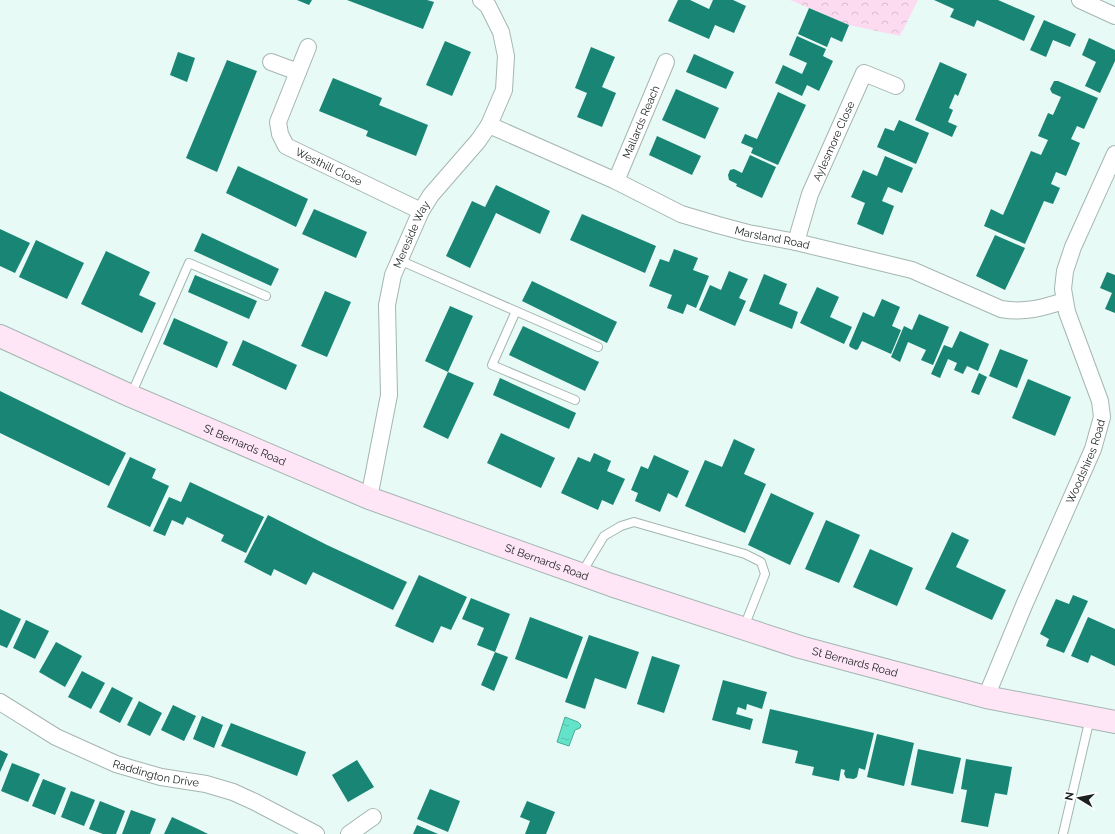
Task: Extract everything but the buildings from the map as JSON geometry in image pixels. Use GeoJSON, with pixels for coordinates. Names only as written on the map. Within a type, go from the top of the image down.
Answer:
{"type":"FeatureCollection","features":[{"type":"Feature","properties":{"kind":"street","name":"Mereside Way"},"geometry":{"type":"LineString","coordinates":[[369,498],[389,395],[387,305],[393,275],[421,211],[431,195],[478,141],[489,124],[504,90],[506,56],[501,32],[488,6],[481,0]]}},
{"type":"Feature","properties":{"kind":"street"},"geometry":{"type":"LineString","coordinates":[[1080,0],[1115,16]]}},
{"type":"Feature","properties":{"kind":"street","name":"Westhill Close"},"geometry":{"type":"LineString","coordinates":[[308,47],[278,122],[280,134],[286,146],[421,211]]}},
{"type":"Feature","properties":{"kind":"street"},"geometry":{"type":"LineString","coordinates":[[271,62],[298,72]]}},
{"type":"Feature","properties":{"kind":"street","name":"Mallards Reach"},"geometry":{"type":"LineString","coordinates":[[616,181],[666,62]]}},
{"type":"Feature","properties":{"kind":"street","name":"Aylesmore Close"},"geometry":{"type":"LineString","coordinates":[[796,242],[810,194],[864,73],[896,86]]}},
{"type":"Feature","properties":{"kind":"street","name":"Marsland Road"},"geometry":{"type":"LineString","coordinates":[[489,124],[616,181],[681,214],[748,233],[796,242],[912,270],[1001,309],[1012,311],[1040,309],[1064,301]]}},
{"type":"Feature","properties":{"kind":"street","name":"Woodshires Road"},"geometry":{"type":"LineString","coordinates":[[986,697],[1025,603],[1108,418],[1100,401],[1072,324],[1064,301],[1063,289],[1064,271],[1072,246],[1115,154]]}},
{"type":"Feature","properties":{"kind":"street","name":"St Bernards Road"},"geometry":{"type":"LineString","coordinates":[[0,336],[131,396],[369,498],[581,574],[800,647],[986,697],[1115,722]]}},
{"type":"Feature","properties":{"kind":"street","name":"Raddington Drive"},"geometry":{"type":"LineString","coordinates":[[0,702],[56,737],[110,762],[161,777],[206,784],[233,792],[316,834]]}},
{"type":"Feature","properties":{"kind":"street"},"geometry":{"type":"LineString","coordinates":[[349,834],[373,818]]}},
{"type":"Feature","properties":{"kind":"lane"},"geometry":{"type":"LineString","coordinates":[[399,260],[598,347]]}},
{"type":"Feature","properties":{"kind":"lane"},"geometry":{"type":"LineString","coordinates":[[131,396],[189,263],[266,296]]}},
{"type":"Feature","properties":{"kind":"lane"},"geometry":{"type":"LineString","coordinates":[[516,311],[492,365],[575,400]]}},
{"type":"Feature","properties":{"kind":"lane"},"geometry":{"type":"LineString","coordinates":[[581,574],[604,536],[621,526],[634,522],[745,554],[761,562],[765,574],[743,628]]}},
{"type":"Feature","properties":{"kind":"lane"},"geometry":{"type":"LineString","coordinates":[[1063,834],[1090,717]]}},
{"type":"Feature","properties":{"kind":"green space"},"geometry":{"type":"Polygon","coordinates":[[[790,0],[918,0],[900,36],[849,25],[790,0]]]}},
{"type":"Feature","properties":{"kind":"water"},"geometry":{"type":"Polygon","coordinates":[[[565,717],[578,722],[581,725],[580,728],[575,730],[569,746],[557,742],[565,717]]]}}]}
